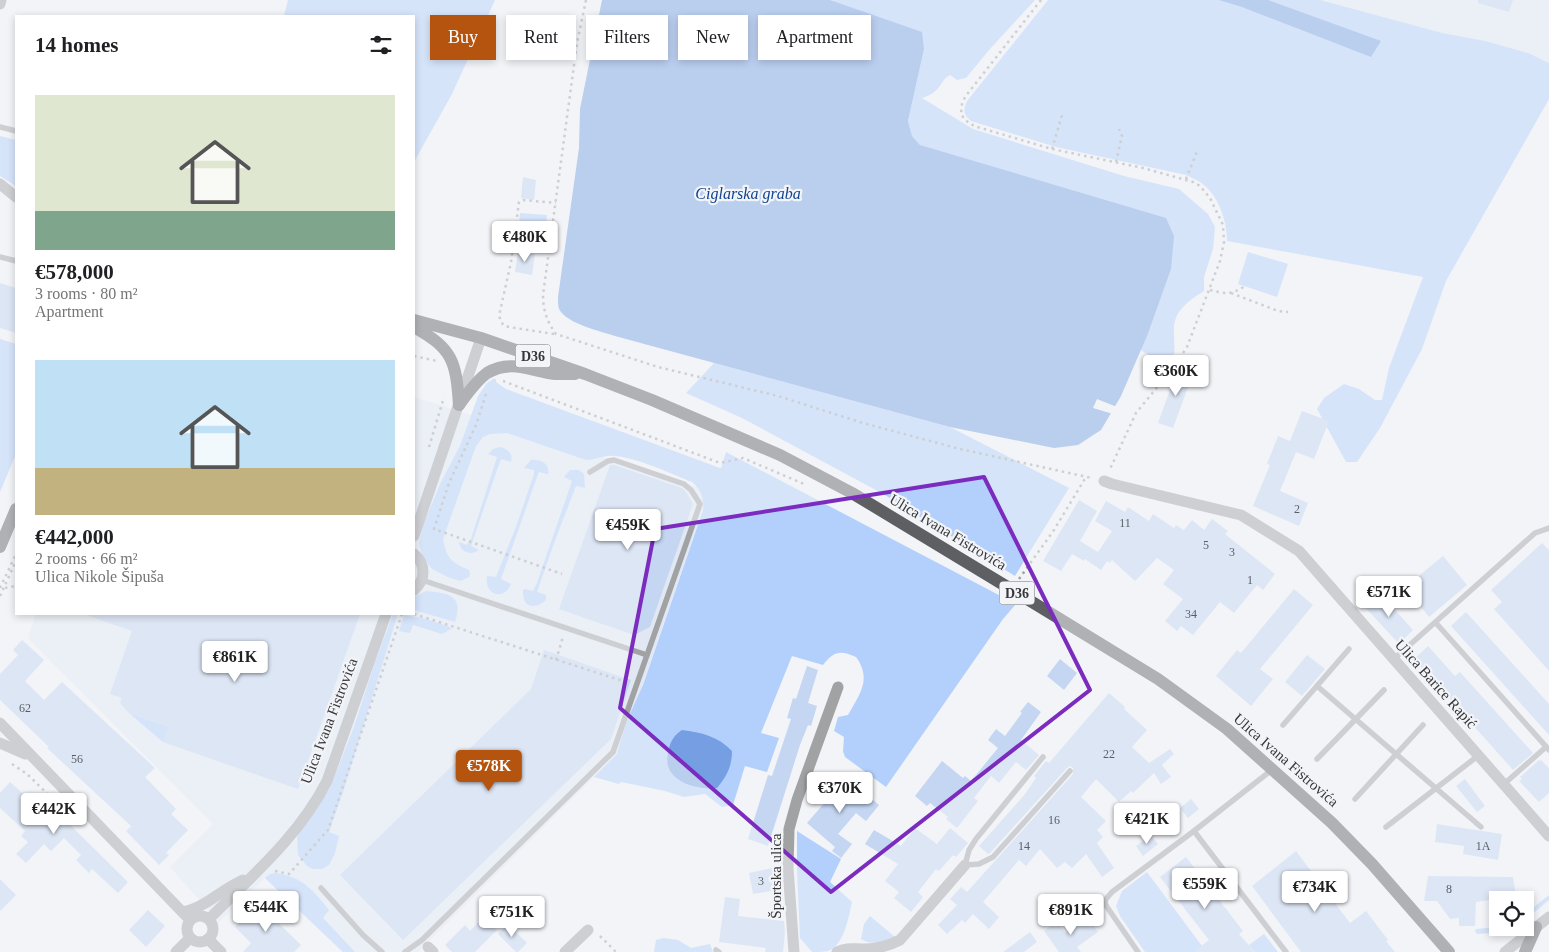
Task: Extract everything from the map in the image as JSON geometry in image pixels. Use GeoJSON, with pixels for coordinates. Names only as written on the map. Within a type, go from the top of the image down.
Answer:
{"type":"FeatureCollection","features":[{"type":"Feature","properties":{"kind":"main road","name":"Ulica Ivana Fistrovića"},"geometry":{"type":"LineString","coordinates":[[415,320],[481,338],[585,374],[652,400],[780,456],[852,493],[1158,679],[1227,729],[1332,823],[1372,864],[1449,952]]}},
{"type":"Feature","properties":{"kind":"main road"},"geometry":{"type":"LineString","coordinates":[[415,328],[441,345],[450,357],[456,374],[458,405]]}},
{"type":"Feature","properties":{"kind":"main road"},"geometry":{"type":"LineString","coordinates":[[458,405],[479,380],[493,371],[512,365],[555,374],[585,374]]}},
{"type":"Feature","properties":{"kind":"main road"},"geometry":{"type":"LineString","coordinates":[[0,547],[15,511]]}},
{"type":"Feature","properties":{"kind":"main road"},"geometry":{"type":"LineString","coordinates":[[1525,952],[1536,927]]}},
{"type":"Feature","properties":{"kind":"street"},"geometry":{"type":"LineString","coordinates":[[0,4],[1,0]]}},
{"type":"Feature","properties":{"kind":"street"},"geometry":{"type":"LineString","coordinates":[[0,184],[15,196]]}},
{"type":"Feature","properties":{"kind":"street"},"geometry":{"type":"LineString","coordinates":[[415,533],[481,338]]}},
{"type":"Feature","properties":{"kind":"street","name":"Ulica Barice Rapić"},"geometry":{"type":"LineString","coordinates":[[1104,481],[1243,516],[1299,551],[1549,836]]}},
{"type":"Feature","properties":{"kind":"street"},"geometry":{"type":"LineString","coordinates":[[415,555],[422,565],[422,580],[415,589]]}},
{"type":"Feature","properties":{"kind":"street","name":"Ulica Ivana Fistrovića"},"geometry":{"type":"LineString","coordinates":[[209,919],[250,878],[305,817],[320,795],[386,615]]}},
{"type":"Feature","properties":{"kind":"street","name":"Športska ulica"},"geometry":{"type":"LineString","coordinates":[[794,952],[788,868],[789,829],[838,687]]}},
{"type":"Feature","properties":{"kind":"street"},"geometry":{"type":"LineString","coordinates":[[0,723],[186,916],[201,915],[209,919],[213,930],[208,939],[197,942],[190,938],[186,927],[186,916]]}},
{"type":"Feature","properties":{"kind":"street"},"geometry":{"type":"LineString","coordinates":[[1,743],[33,759]]}},
{"type":"Feature","properties":{"kind":"street"},"geometry":{"type":"LineString","coordinates":[[837,952],[846,947],[863,951],[888,947],[900,940],[965,865]]}},
{"type":"Feature","properties":{"kind":"street","name":"Ulica Ivana Fistrovića"},"geometry":{"type":"LineString","coordinates":[[186,916],[227,888],[250,878]]}},
{"type":"Feature","properties":{"kind":"street"},"geometry":{"type":"LineString","coordinates":[[1505,952],[1549,917]]}},
{"type":"Feature","properties":{"kind":"street"},"geometry":{"type":"LineString","coordinates":[[564,952],[588,930]]}},
{"type":"Feature","properties":{"kind":"street"},"geometry":{"type":"LineString","coordinates":[[176,952],[190,938]]}},
{"type":"Feature","properties":{"kind":"street"},"geometry":{"type":"LineString","coordinates":[[208,939],[221,952]]}},
{"type":"Feature","properties":{"kind":"lane"},"geometry":{"type":"LineString","coordinates":[[0,127],[15,131]]}},
{"type":"Feature","properties":{"kind":"lane"},"geometry":{"type":"LineString","coordinates":[[0,257],[15,261]]}},
{"type":"Feature","properties":{"kind":"lane"},"geometry":{"type":"LineString","coordinates":[[405,952],[422,940],[612,752],[700,504],[691,490],[684,484],[614,460],[608,461],[590,472]]}},
{"type":"Feature","properties":{"kind":"lane"},"geometry":{"type":"LineString","coordinates":[[1394,659],[1535,533],[1549,528]]}},
{"type":"Feature","properties":{"kind":"lane"},"geometry":{"type":"LineString","coordinates":[[422,580],[647,655]]}},
{"type":"Feature","properties":{"kind":"lane"},"geometry":{"type":"LineString","coordinates":[[1436,623],[1547,748],[1504,784]]}},
{"type":"Feature","properties":{"kind":"lane"},"geometry":{"type":"LineString","coordinates":[[1283,726],[1349,649]]}},
{"type":"Feature","properties":{"kind":"lane"},"geometry":{"type":"LineString","coordinates":[[1317,686],[1481,827]]}},
{"type":"Feature","properties":{"kind":"lane"},"geometry":{"type":"LineString","coordinates":[[1317,759],[1384,690]]}},
{"type":"Feature","properties":{"kind":"lane"},"geometry":{"type":"LineString","coordinates":[[1355,799],[1423,725]]}},
{"type":"Feature","properties":{"kind":"lane"},"geometry":{"type":"LineString","coordinates":[[1386,827],[1479,755]]}},
{"type":"Feature","properties":{"kind":"lane"},"geometry":{"type":"LineString","coordinates":[[1043,757],[976,839],[969,850],[965,865],[979,864],[993,857],[1070,770]]}},
{"type":"Feature","properties":{"kind":"lane"},"geometry":{"type":"LineString","coordinates":[[1138,952],[1107,907],[1106,899],[1112,892],[1273,769]]}},
{"type":"Feature","properties":{"kind":"lane"},"geometry":{"type":"LineString","coordinates":[[1194,831],[1286,952]]}},
{"type":"Feature","properties":{"kind":"lane"},"geometry":{"type":"LineString","coordinates":[[320,888],[363,935],[382,952]]}},
{"type":"Feature","properties":{"kind":"path"},"geometry":{"type":"LineString","coordinates":[[556,334],[549,324],[543,304],[577,43],[586,0]]}},
{"type":"Feature","properties":{"kind":"path"},"geometry":{"type":"LineString","coordinates":[[556,203],[523,200],[519,202],[509,270],[499,316],[503,325],[556,334],[626,358],[778,396],[863,423],[960,449],[1104,481],[1136,413],[1188,347],[1220,261],[1224,242],[1223,225],[1206,192],[1194,182],[1116,162],[1052,149],[974,126],[965,120],[961,114],[965,97],[1041,0]]}},
{"type":"Feature","properties":{"kind":"path"},"geometry":{"type":"LineString","coordinates":[[1052,149],[1062,115]]}},
{"type":"Feature","properties":{"kind":"path"},"geometry":{"type":"LineString","coordinates":[[1116,162],[1122,136],[1119,129]]}},
{"type":"Feature","properties":{"kind":"path"},"geometry":{"type":"LineString","coordinates":[[1186,179],[1198,149]]}},
{"type":"Feature","properties":{"kind":"path"},"geometry":{"type":"LineString","coordinates":[[1231,294],[1245,286]]}},
{"type":"Feature","properties":{"kind":"path"},"geometry":{"type":"LineString","coordinates":[[1210,290],[1231,294],[1278,311],[1288,312]]}},
{"type":"Feature","properties":{"kind":"path"},"geometry":{"type":"LineString","coordinates":[[415,356],[440,362]]}},
{"type":"Feature","properties":{"kind":"path"},"geometry":{"type":"LineString","coordinates":[[493,371],[498,379],[720,463],[743,458],[805,485]]}},
{"type":"Feature","properties":{"kind":"path"},"geometry":{"type":"LineString","coordinates":[[487,391],[476,425],[449,483],[434,529],[562,574]]}},
{"type":"Feature","properties":{"kind":"path"},"geometry":{"type":"LineString","coordinates":[[429,449],[445,395]]}},
{"type":"Feature","properties":{"kind":"path"},"geometry":{"type":"LineString","coordinates":[[1018,580],[1054,530],[1086,477]]}},
{"type":"Feature","properties":{"kind":"path"},"geometry":{"type":"LineString","coordinates":[[0,596],[15,556]]}},
{"type":"Feature","properties":{"kind":"path"},"geometry":{"type":"LineString","coordinates":[[2,587],[15,563]]}},
{"type":"Feature","properties":{"kind":"path"},"geometry":{"type":"LineString","coordinates":[[2,587],[15,586]]}},
{"type":"Feature","properties":{"kind":"path"},"geometry":{"type":"LineString","coordinates":[[415,614],[637,686]]}},
{"type":"Feature","properties":{"kind":"path"},"geometry":{"type":"LineString","coordinates":[[556,660],[566,629]]}},
{"type":"Feature","properties":{"kind":"path"},"geometry":{"type":"LineString","coordinates":[[6,761],[27,774],[56,801]]}},
{"type":"Feature","properties":{"kind":"path"},"geometry":{"type":"LineString","coordinates":[[588,930],[603,938],[616,952]]}},
{"type":"Feature","properties":{"kind":"highlighted area"},"geometry":{"type":"Polygon","coordinates":[[[984,477],[1090,690],[831,892],[620,708],[655,529],[984,477]]]}},
{"type":"Feature","properties":{"kind":"shaded area"},"geometry":{"type":"Polygon","coordinates":[[[288,0],[495,0],[488,15],[430,15],[430,60],[468,60],[452,94],[415,160],[415,15],[284,15],[288,0]]]}},
{"type":"Feature","properties":{"kind":"shaded area"},"geometry":{"type":"Polygon","coordinates":[[[831,0],[1035,0],[966,78],[957,80],[950,75],[936,91],[922,98],[973,129],[1124,176],[1179,189],[1208,214],[1215,227],[1213,249],[1204,277],[1204,291],[1182,308],[1175,320],[1174,354],[1158,361],[1139,349],[920,145],[912,136],[908,121],[924,49],[871,21],[871,15],[859,15],[831,0]]]}},
{"type":"Feature","properties":{"kind":"shaded area"},"geometry":{"type":"Polygon","coordinates":[[[1048,0],[1320,0],[1442,33],[1485,41],[1528,53],[1549,63],[1549,99],[1446,281],[1422,349],[1380,428],[1357,462],[1346,462],[1317,409],[1324,398],[1344,384],[1359,389],[1375,400],[1382,400],[1389,368],[1423,277],[1227,241],[1223,216],[1212,193],[1200,182],[1186,175],[1056,147],[971,121],[964,112],[967,101],[1048,0]]]}},
{"type":"Feature","properties":{"kind":"shaded area"},"geometry":{"type":"Polygon","coordinates":[[[1310,0],[1549,0],[1549,76],[1310,0]]]}},
{"type":"Feature","properties":{"kind":"shaded area"},"geometry":{"type":"Polygon","coordinates":[[[0,136],[15,140],[15,185],[0,176],[0,136]]]}},
{"type":"Feature","properties":{"kind":"shaded area"},"geometry":{"type":"Polygon","coordinates":[[[520,213],[547,215],[544,249],[517,247],[520,213]]]}},
{"type":"Feature","properties":{"kind":"shaded area"},"geometry":{"type":"Polygon","coordinates":[[[1248,252],[1288,264],[1277,297],[1238,284],[1248,252]]]}},
{"type":"Feature","properties":{"kind":"shaded area"},"geometry":{"type":"Polygon","coordinates":[[[0,339],[15,344],[15,456],[0,492],[0,339]]]}},
{"type":"Feature","properties":{"kind":"shaded area"},"geometry":{"type":"Polygon","coordinates":[[[714,363],[950,427],[1069,488],[1015,576],[885,495],[742,418],[686,393],[714,363]]]}},
{"type":"Feature","properties":{"kind":"shaded area"},"geometry":{"type":"Polygon","coordinates":[[[496,379],[496,382],[506,389],[720,468],[726,452],[1016,604],[1003,619],[886,787],[845,757],[843,751],[844,737],[834,731],[838,717],[848,715],[863,686],[864,679],[861,665],[856,657],[846,653],[834,654],[823,665],[792,656],[761,733],[779,738],[767,772],[745,766],[733,805],[722,807],[705,794],[684,797],[665,791],[621,782],[619,784],[594,777],[617,754],[625,725],[643,685],[703,510],[703,501],[700,491],[692,482],[631,459],[610,456],[586,460],[507,433],[490,434],[483,437],[476,446],[443,539],[448,555],[458,565],[469,570],[469,577],[461,581],[432,569],[422,556],[419,543],[424,523],[441,482],[460,446],[478,396],[487,383],[496,379]]]}},
{"type":"Feature","properties":{"kind":"shaded area"},"geometry":{"type":"Polygon","coordinates":[[[415,397],[709,491],[627,731],[617,754],[418,952],[343,952],[265,878],[219,922],[170,867],[213,824],[28,638],[36,615],[415,615],[415,397]]]}},
{"type":"Feature","properties":{"kind":"shaded area"},"geometry":{"type":"Polygon","coordinates":[[[500,447],[509,452],[511,462],[501,459],[471,546],[479,550],[470,553],[462,549],[459,542],[467,545],[471,539],[497,457],[488,454],[493,449],[500,447]]]}},
{"type":"Feature","properties":{"kind":"shaded area"},"geometry":{"type":"Polygon","coordinates":[[[531,460],[544,462],[548,474],[539,472],[538,474],[501,579],[511,584],[504,593],[496,594],[489,588],[487,576],[496,577],[517,524],[534,474],[534,470],[524,468],[531,460]]]}},
{"type":"Feature","properties":{"kind":"shaded area"},"geometry":{"type":"Polygon","coordinates":[[[570,470],[579,470],[584,474],[585,488],[576,486],[554,543],[537,592],[546,595],[546,600],[538,605],[530,606],[525,601],[523,590],[533,591],[537,583],[572,481],[564,477],[570,470]]]}},
{"type":"Feature","properties":{"kind":"shaded area"},"geometry":{"type":"Polygon","coordinates":[[[426,591],[452,597],[456,601],[457,606],[455,622],[415,610],[415,596],[426,591]]]}},
{"type":"Feature","properties":{"kind":"shaded area"},"geometry":{"type":"Polygon","coordinates":[[[393,615],[397,615],[329,832],[339,836],[335,853],[329,865],[322,869],[313,869],[307,866],[298,855],[297,837],[330,788],[354,727],[393,615]]]}},
{"type":"Feature","properties":{"kind":"shaded area"},"geometry":{"type":"Polygon","coordinates":[[[404,615],[423,618],[451,629],[442,634],[413,625],[410,633],[399,631],[404,615]]]}},
{"type":"Feature","properties":{"kind":"shaded area"},"geometry":{"type":"Polygon","coordinates":[[[129,713],[169,727],[163,742],[129,713]]]}},
{"type":"Feature","properties":{"kind":"shaded area"},"geometry":{"type":"Polygon","coordinates":[[[797,831],[841,859],[830,882],[852,902],[842,937],[834,948],[828,951],[812,952],[800,938],[797,831]]]}},
{"type":"Feature","properties":{"kind":"shaded area"},"geometry":{"type":"Polygon","coordinates":[[[1147,872],[1207,952],[1145,952],[1120,916],[1116,906],[1122,891],[1147,872]]]}},
{"type":"Feature","properties":{"kind":"shaded area"},"geometry":{"type":"Polygon","coordinates":[[[276,873],[300,881],[318,896],[329,910],[323,918],[355,952],[343,952],[265,878],[270,874],[276,873]]]}},
{"type":"Feature","properties":{"kind":"shaded area"},"geometry":{"type":"Polygon","coordinates":[[[1549,895],[1549,900],[1534,912],[1534,907],[1549,895]]]}},
{"type":"Feature","properties":{"kind":"shaded area"},"geometry":{"type":"Polygon","coordinates":[[[870,916],[895,937],[878,942],[869,942],[861,939],[864,924],[870,916]]]}},
{"type":"Feature","properties":{"kind":"shaded area"},"geometry":{"type":"Polygon","coordinates":[[[1489,928],[1489,933],[1477,934],[1476,929],[1489,928]]]}},
{"type":"Feature","properties":{"kind":"shaded area"},"geometry":{"type":"Polygon","coordinates":[[[1264,934],[1278,952],[1255,952],[1249,945],[1264,934]]]}},
{"type":"Feature","properties":{"kind":"shaded area"},"geometry":{"type":"Polygon","coordinates":[[[663,938],[678,940],[691,948],[710,944],[713,952],[654,952],[656,940],[663,938]]]}},
{"type":"Feature","properties":{"kind":"water","name":"Ciglarska graba"},"geometry":{"type":"Polygon","coordinates":[[[602,0],[830,0],[922,32],[924,49],[908,121],[912,136],[920,145],[1166,218],[1174,236],[1171,269],[1147,336],[1121,396],[1101,430],[1078,445],[1054,448],[950,427],[615,336],[569,319],[559,309],[558,297],[579,148],[580,109],[590,60],[668,60],[668,15],[599,15],[602,0]]]}},
{"type":"Feature","properties":{"kind":"water"},"geometry":{"type":"Polygon","coordinates":[[[1219,0],[1268,0],[1381,41],[1371,57],[1242,7],[1219,0]]]}},
{"type":"Feature","properties":{"kind":"water"},"geometry":{"type":"Polygon","coordinates":[[[682,730],[709,736],[721,742],[732,751],[728,771],[717,788],[690,785],[682,782],[670,771],[667,763],[670,746],[674,737],[682,730]]]}},
{"type":"Feature","properties":{"kind":"pier"},"geometry":{"type":"Polygon","coordinates":[[[1097,399],[1117,407],[1113,414],[1093,408],[1097,399]]]}},
{"type":"Feature","properties":{"kind":"building"},"geometry":{"type":"Polygon","coordinates":[[[1478,0],[1513,0],[1509,12],[1478,3],[1478,0]]]}},
{"type":"Feature","properties":{"kind":"building"},"geometry":{"type":"Polygon","coordinates":[[[523,177],[536,180],[534,200],[521,198],[523,177]]]}},
{"type":"Feature","properties":{"kind":"building"},"geometry":{"type":"Polygon","coordinates":[[[518,251],[535,254],[532,275],[515,272],[518,251]]]}},
{"type":"Feature","properties":{"kind":"building"},"geometry":{"type":"Polygon","coordinates":[[[0,283],[15,288],[15,333],[0,328],[0,283]]]}},
{"type":"Feature","properties":{"kind":"building"},"geometry":{"type":"Polygon","coordinates":[[[1179,365],[1194,371],[1173,428],[1158,423],[1179,365]]]}},
{"type":"Feature","properties":{"kind":"building"},"geometry":{"type":"Polygon","coordinates":[[[1302,411],[1329,421],[1314,459],[1296,452],[1280,491],[1308,503],[1299,526],[1253,506],[1270,465],[1267,464],[1278,436],[1290,441],[1302,411]]]}},
{"type":"Feature","properties":{"kind":"building"},"geometry":{"type":"Polygon","coordinates":[[[610,465],[682,488],[693,504],[650,627],[634,635],[559,609],[610,465]]]}},
{"type":"Feature","properties":{"kind":"building"},"geometry":{"type":"Polygon","coordinates":[[[1079,500],[1097,511],[1080,541],[1098,552],[1112,531],[1095,521],[1106,501],[1125,512],[1128,507],[1149,521],[1153,514],[1174,528],[1176,525],[1184,530],[1192,520],[1204,530],[1212,519],[1228,531],[1225,534],[1275,574],[1263,590],[1257,585],[1234,613],[1220,602],[1193,635],[1181,626],[1177,631],[1165,621],[1183,599],[1163,584],[1174,570],[1157,558],[1135,581],[1112,560],[1110,563],[1107,561],[1101,570],[1085,559],[1084,561],[1072,554],[1061,571],[1043,561],[1079,500]]]}},
{"type":"Feature","properties":{"kind":"building"},"geometry":{"type":"Polygon","coordinates":[[[1542,543],[1549,550],[1549,671],[1494,609],[1502,602],[1491,590],[1542,543]]]}},
{"type":"Feature","properties":{"kind":"building"},"geometry":{"type":"Polygon","coordinates":[[[1443,556],[1467,585],[1429,617],[1405,587],[1443,556]]]}},
{"type":"Feature","properties":{"kind":"building"},"geometry":{"type":"Polygon","coordinates":[[[1294,589],[1313,605],[1260,669],[1273,679],[1251,706],[1216,676],[1237,650],[1241,653],[1294,589]]]}},
{"type":"Feature","properties":{"kind":"building"},"geometry":{"type":"Polygon","coordinates":[[[1379,592],[1413,630],[1399,644],[1364,606],[1379,592]]]}},
{"type":"Feature","properties":{"kind":"building"},"geometry":{"type":"Polygon","coordinates":[[[1466,612],[1549,704],[1549,735],[1451,626],[1466,612]]]}},
{"type":"Feature","properties":{"kind":"building"},"geometry":{"type":"Polygon","coordinates":[[[360,615],[298,789],[163,742],[169,727],[129,713],[120,703],[122,698],[110,694],[132,631],[89,616],[360,615]]]}},
{"type":"Feature","properties":{"kind":"building"},"geometry":{"type":"Polygon","coordinates":[[[22,640],[44,660],[25,681],[44,700],[62,682],[155,768],[145,777],[176,809],[171,814],[188,830],[166,853],[169,855],[159,865],[126,831],[131,826],[47,748],[49,747],[0,700],[0,674],[18,655],[13,650],[22,640]]]}},
{"type":"Feature","properties":{"kind":"building"},"geometry":{"type":"Polygon","coordinates":[[[1428,646],[1455,676],[1460,672],[1533,753],[1513,770],[1414,659],[1428,646]]]}},
{"type":"Feature","properties":{"kind":"building"},"geometry":{"type":"Polygon","coordinates":[[[544,650],[631,680],[611,739],[403,940],[340,875],[531,689],[544,650]]]}},
{"type":"Feature","properties":{"kind":"building"},"geometry":{"type":"Polygon","coordinates":[[[1307,655],[1325,669],[1302,696],[1285,682],[1307,655]]]}},
{"type":"Feature","properties":{"kind":"building"},"geometry":{"type":"Polygon","coordinates":[[[1060,659],[1077,673],[1064,690],[1047,676],[1060,659]]]}},
{"type":"Feature","properties":{"kind":"building"},"geometry":{"type":"Polygon","coordinates":[[[807,666],[818,670],[808,703],[817,706],[811,726],[808,725],[800,745],[768,846],[748,839],[768,775],[772,776],[791,719],[787,718],[793,698],[796,699],[807,666]]]}},
{"type":"Feature","properties":{"kind":"building"},"geometry":{"type":"Polygon","coordinates":[[[1109,693],[1147,730],[1132,747],[1149,763],[1170,749],[1174,754],[1162,765],[1171,777],[1161,784],[1154,773],[1133,793],[1131,791],[1119,802],[1096,779],[1081,797],[1106,821],[1097,830],[1103,837],[1097,843],[1114,868],[1102,877],[1086,854],[1072,868],[1065,862],[1057,868],[1040,849],[1026,866],[1019,860],[983,902],[999,917],[989,929],[973,914],[965,923],[962,920],[947,934],[938,925],[957,905],[950,899],[961,887],[967,892],[1073,774],[1073,768],[1070,766],[1067,768],[990,853],[988,854],[979,846],[1025,794],[1036,778],[1034,776],[1046,761],[1049,763],[1109,693]]]}},
{"type":"Feature","properties":{"kind":"building"},"geometry":{"type":"Polygon","coordinates":[[[1028,702],[1041,712],[1021,740],[1039,755],[1026,770],[1016,762],[999,783],[991,776],[974,798],[978,801],[957,828],[946,819],[948,817],[930,803],[927,806],[915,796],[942,761],[963,778],[965,776],[971,781],[998,748],[988,740],[996,729],[1005,736],[1028,702]]]}},
{"type":"Feature","properties":{"kind":"building"},"geometry":{"type":"Polygon","coordinates":[[[1539,760],[1549,768],[1549,793],[1539,802],[1519,781],[1522,779],[1520,777],[1539,760]]]}},
{"type":"Feature","properties":{"kind":"building"},"geometry":{"type":"Polygon","coordinates":[[[834,777],[861,800],[866,794],[879,805],[866,821],[856,813],[838,834],[852,844],[841,858],[832,851],[835,847],[807,823],[826,801],[819,795],[834,777]]]}},
{"type":"Feature","properties":{"kind":"building"},"geometry":{"type":"Polygon","coordinates":[[[1465,779],[1485,806],[1477,812],[1456,786],[1465,779]]]}},
{"type":"Feature","properties":{"kind":"building"},"geometry":{"type":"Polygon","coordinates":[[[10,782],[47,815],[53,808],[128,882],[118,893],[92,869],[89,873],[76,860],[81,855],[64,838],[51,851],[44,844],[26,863],[16,854],[28,842],[21,836],[25,831],[0,808],[0,793],[10,782]]]}},
{"type":"Feature","properties":{"kind":"building"},"geometry":{"type":"Polygon","coordinates":[[[1191,799],[1199,809],[1188,818],[1180,808],[1191,799]]]}},
{"type":"Feature","properties":{"kind":"building"},"geometry":{"type":"Polygon","coordinates":[[[1437,824],[1502,834],[1498,860],[1463,854],[1464,846],[1435,842],[1437,824]]]}},
{"type":"Feature","properties":{"kind":"building"},"geometry":{"type":"Polygon","coordinates":[[[915,828],[937,844],[950,828],[968,843],[956,857],[953,855],[939,871],[936,869],[918,892],[923,897],[911,912],[894,898],[899,892],[885,881],[898,864],[865,844],[874,830],[901,846],[915,828]]]}},
{"type":"Feature","properties":{"kind":"building"},"geometry":{"type":"Polygon","coordinates":[[[1151,835],[1158,844],[1143,856],[1136,846],[1151,835]]]}},
{"type":"Feature","properties":{"kind":"building"},"geometry":{"type":"Polygon","coordinates":[[[1296,851],[1350,923],[1366,911],[1395,952],[1301,952],[1252,886],[1296,851]]]}},
{"type":"Feature","properties":{"kind":"building"},"geometry":{"type":"Polygon","coordinates":[[[1186,857],[1243,931],[1239,934],[1255,952],[1194,952],[1209,940],[1160,877],[1186,857]]]}},
{"type":"Feature","properties":{"kind":"building"},"geometry":{"type":"Polygon","coordinates":[[[772,868],[777,890],[753,894],[749,873],[772,868]]]}},
{"type":"Feature","properties":{"kind":"building"},"geometry":{"type":"Polygon","coordinates":[[[1428,876],[1513,877],[1515,891],[1489,891],[1489,900],[1476,902],[1475,926],[1459,926],[1459,918],[1450,919],[1437,901],[1424,901],[1428,876]]]}},
{"type":"Feature","properties":{"kind":"building"},"geometry":{"type":"Polygon","coordinates":[[[0,879],[16,895],[0,911],[0,879]]]}},
{"type":"Feature","properties":{"kind":"building"},"geometry":{"type":"Polygon","coordinates":[[[725,897],[740,899],[738,916],[784,921],[783,952],[765,952],[766,948],[719,942],[725,897]]]}},
{"type":"Feature","properties":{"kind":"building"},"geometry":{"type":"Polygon","coordinates":[[[258,903],[301,945],[294,952],[243,952],[251,943],[235,927],[258,903]]]}},
{"type":"Feature","properties":{"kind":"building"},"geometry":{"type":"Polygon","coordinates":[[[148,910],[165,926],[146,947],[129,930],[148,910]]]}},
{"type":"Feature","properties":{"kind":"building"},"geometry":{"type":"Polygon","coordinates":[[[483,917],[497,930],[475,952],[452,952],[445,945],[465,925],[470,931],[483,917]]]}},
{"type":"Feature","properties":{"kind":"building"},"geometry":{"type":"Polygon","coordinates":[[[1087,917],[1098,932],[1077,947],[1081,952],[1059,952],[1044,931],[1057,921],[1065,933],[1087,917]]]}},
{"type":"Feature","properties":{"kind":"building"},"geometry":{"type":"Polygon","coordinates":[[[508,924],[527,943],[518,952],[498,934],[508,924]]]}},
{"type":"Feature","properties":{"kind":"building"},"geometry":{"type":"Polygon","coordinates":[[[1030,932],[1037,942],[1024,952],[1003,952],[1030,932]]]}}]}
